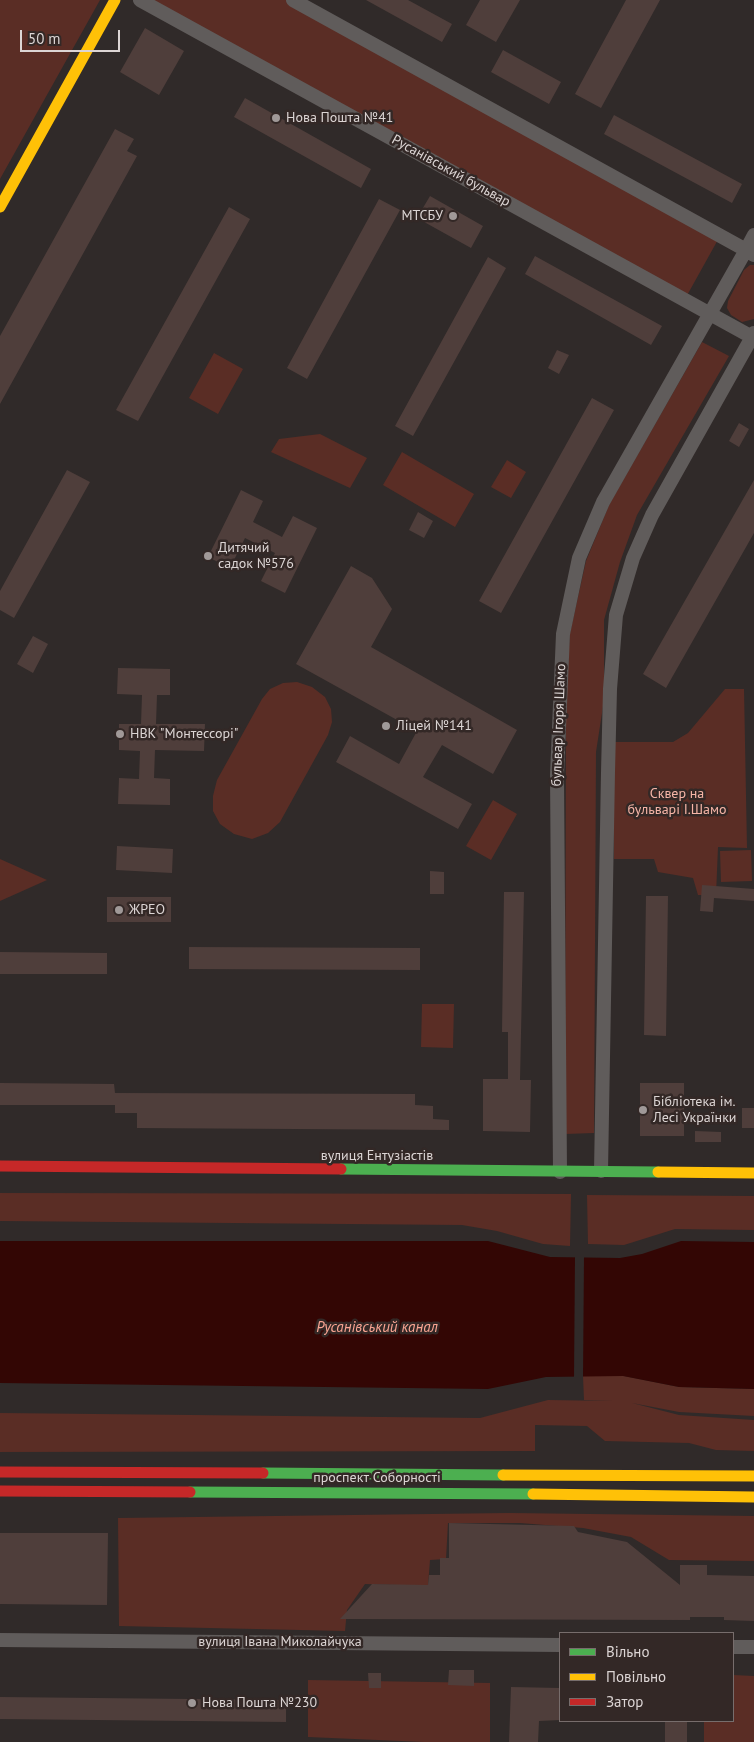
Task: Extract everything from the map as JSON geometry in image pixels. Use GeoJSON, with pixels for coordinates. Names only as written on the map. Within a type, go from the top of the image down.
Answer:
{"type":"FeatureCollection","features":[{"type":"Feature","properties":{"kind":"main road"},"geometry":{"type":"LineString","coordinates":[[0,207],[115,0]]}},
{"type":"Feature","properties":{"kind":"main road","name":"вулиця Ентузіастів"},"geometry":{"type":"LineString","coordinates":[[0,1166],[754,1173]]}},
{"type":"Feature","properties":{"kind":"main road","name":"проспект Соборності"},"geometry":{"type":"LineString","coordinates":[[0,1472],[754,1476]]}},
{"type":"Feature","properties":{"kind":"main road","name":"проспект Соборності"},"geometry":{"type":"LineString","coordinates":[[0,1491],[477,1493],[754,1497]]}},
{"type":"Feature","properties":{"kind":"street","name":"Русанівський бульвар"},"geometry":{"type":"LineString","coordinates":[[140,0],[753,335]]}},
{"type":"Feature","properties":{"kind":"street"},"geometry":{"type":"LineString","coordinates":[[292,0],[750,252],[754,235]]}},
{"type":"Feature","properties":{"kind":"street","name":"бульвар Ігоря Шамо"},"geometry":{"type":"LineString","coordinates":[[560,1172],[557,775],[562,634],[580,558],[603,502],[710,313],[750,252]]}},
{"type":"Feature","properties":{"kind":"street"},"geometry":{"type":"LineString","coordinates":[[601,1171],[610,689],[616,615],[633,558],[652,515],[753,335]]}},
{"type":"Feature","properties":{"kind":"street","name":"вулиця Івана Миколайчука"},"geometry":{"type":"LineString","coordinates":[[0,1640],[559,1645]]}},
{"type":"Feature","properties":{"kind":"street"},"geometry":{"type":"LineString","coordinates":[[734,1647],[754,1647]]}},
{"type":"Feature","properties":{"kind":"green space"},"geometry":{"type":"Polygon","coordinates":[[[0,0],[100,0],[0,179],[0,0]]]}},
{"type":"Feature","properties":{"kind":"green space"},"geometry":{"type":"Polygon","coordinates":[[[140,0],[293,0],[720,236],[685,299],[140,0]]]}},
{"type":"Feature","properties":{"kind":"green space"},"geometry":{"type":"Polygon","coordinates":[[[750,265],[754,265],[754,319],[742,322],[731,315],[727,308],[728,301],[744,270],[750,265]]]}},
{"type":"Feature","properties":{"kind":"green space"},"geometry":{"type":"Polygon","coordinates":[[[702,342],[729,356],[637,515],[620,562],[604,620],[604,700],[596,752],[594,1133],[565,1134],[566,692],[570,633],[586,561],[609,505],[702,342]]]}},
{"type":"Feature","properties":{"kind":"green space"},"geometry":{"type":"Polygon","coordinates":[[[214,353],[243,369],[218,414],[189,398],[214,353]]]}},
{"type":"Feature","properties":{"kind":"green space"},"geometry":{"type":"Polygon","coordinates":[[[320,434],[367,458],[350,488],[271,452],[279,439],[320,434]]]}},
{"type":"Feature","properties":{"kind":"green space"},"geometry":{"type":"Polygon","coordinates":[[[402,452],[474,494],[455,527],[383,485],[402,452]]]}},
{"type":"Feature","properties":{"kind":"green space"},"geometry":{"type":"Polygon","coordinates":[[[507,460],[526,472],[511,498],[491,487],[507,460]]]}},
{"type":"Feature","properties":{"kind":"green space"},"geometry":{"type":"Polygon","coordinates":[[[297,682],[312,687],[325,697],[331,709],[332,722],[328,735],[280,822],[268,833],[252,839],[234,834],[220,824],[213,811],[213,796],[217,780],[262,699],[270,689],[283,683],[297,682]]]}},
{"type":"Feature","properties":{"kind":"green space","name":"Сквер на бульварі І.Шамо"},"geometry":{"type":"Polygon","coordinates":[[[725,689],[744,689],[747,848],[718,847],[716,895],[698,895],[693,878],[658,872],[654,859],[614,859],[614,742],[673,742],[688,733],[725,689]]]}},
{"type":"Feature","properties":{"kind":"green space"},"geometry":{"type":"Polygon","coordinates":[[[493,800],[517,814],[491,860],[466,846],[493,800]]]}},
{"type":"Feature","properties":{"kind":"green space"},"geometry":{"type":"Polygon","coordinates":[[[751,850],[752,881],[721,882],[720,851],[751,850]]]}},
{"type":"Feature","properties":{"kind":"green space"},"geometry":{"type":"Polygon","coordinates":[[[0,859],[47,880],[0,901],[0,859]]]}},
{"type":"Feature","properties":{"kind":"green space"},"geometry":{"type":"Polygon","coordinates":[[[422,1004],[454,1004],[453,1048],[421,1047],[422,1004]]]}},
{"type":"Feature","properties":{"kind":"green space"},"geometry":{"type":"Polygon","coordinates":[[[0,1193],[571,1194],[570,1246],[543,1244],[497,1231],[462,1225],[0,1221],[0,1193]]]}},
{"type":"Feature","properties":{"kind":"green space"},"geometry":{"type":"Polygon","coordinates":[[[587,1195],[754,1196],[754,1230],[675,1229],[624,1245],[588,1244],[587,1195]]]}},
{"type":"Feature","properties":{"kind":"green space"},"geometry":{"type":"Polygon","coordinates":[[[583,1376],[624,1376],[679,1387],[754,1389],[754,1416],[679,1412],[632,1403],[679,1415],[754,1420],[754,1451],[716,1450],[689,1443],[605,1441],[587,1426],[535,1425],[535,1451],[0,1452],[0,1413],[480,1418],[548,1400],[613,1401],[584,1400],[583,1376]]]}},
{"type":"Feature","properties":{"kind":"green space"},"geometry":{"type":"Polygon","coordinates":[[[509,1513],[754,1516],[754,1561],[669,1560],[631,1537],[583,1528],[520,1523],[448,1523],[446,1559],[430,1560],[428,1586],[365,1584],[347,1610],[345,1631],[119,1626],[118,1518],[509,1513]]]}},
{"type":"Feature","properties":{"kind":"green space"},"geometry":{"type":"Polygon","coordinates":[[[734,1675],[754,1676],[754,1742],[704,1742],[704,1722],[734,1722],[734,1675]]]}},
{"type":"Feature","properties":{"kind":"green space"},"geometry":{"type":"Polygon","coordinates":[[[308,1680],[490,1683],[490,1742],[424,1742],[308,1737],[308,1680]]]}},
{"type":"Feature","properties":{"kind":"water","name":"Русанівський канал"},"geometry":{"type":"Polygon","coordinates":[[[0,1241],[488,1241],[550,1257],[620,1258],[642,1254],[681,1241],[754,1242],[754,1389],[679,1387],[623,1376],[546,1377],[488,1389],[0,1383],[0,1241]]]}},
{"type":"Feature","properties":{"kind":"pier"},"geometry":{"type":"Polygon","coordinates":[[[575,1255],[584,1255],[583,1379],[574,1379],[575,1255]]]}},
{"type":"Feature","properties":{"kind":"building"},"geometry":{"type":"Polygon","coordinates":[[[366,0],[408,0],[452,24],[442,42],[366,0]]]}},
{"type":"Feature","properties":{"kind":"building"},"geometry":{"type":"Polygon","coordinates":[[[480,0],[520,0],[496,42],[466,25],[480,0]]]}},
{"type":"Feature","properties":{"kind":"building"},"geometry":{"type":"Polygon","coordinates":[[[626,0],[660,0],[601,108],[575,94],[626,0]]]}},
{"type":"Feature","properties":{"kind":"building"},"geometry":{"type":"Polygon","coordinates":[[[145,28],[184,51],[159,95],[120,72],[145,28]]]}},
{"type":"Feature","properties":{"kind":"building"},"geometry":{"type":"Polygon","coordinates":[[[503,50],[561,82],[549,104],[491,72],[503,50]]]}},
{"type":"Feature","properties":{"kind":"building"},"geometry":{"type":"Polygon","coordinates":[[[245,98],[371,169],[361,188],[234,117],[245,98]]]}},
{"type":"Feature","properties":{"kind":"building"},"geometry":{"type":"Polygon","coordinates":[[[614,115],[742,184],[732,203],[604,134],[614,115]]]}},
{"type":"Feature","properties":{"kind":"building"},"geometry":{"type":"Polygon","coordinates":[[[115,129],[134,139],[127,151],[137,156],[0,404],[0,336],[115,129]]]}},
{"type":"Feature","properties":{"kind":"building"},"geometry":{"type":"Polygon","coordinates":[[[430,196],[483,226],[471,248],[417,218],[430,196]]]}},
{"type":"Feature","properties":{"kind":"building"},"geometry":{"type":"Polygon","coordinates":[[[379,199],[400,210],[307,379],[287,368],[379,199]]]}},
{"type":"Feature","properties":{"kind":"building"},"geometry":{"type":"Polygon","coordinates":[[[229,207],[250,219],[138,421],[116,410],[229,207]]]}},
{"type":"Feature","properties":{"kind":"building"},"geometry":{"type":"Polygon","coordinates":[[[535,256],[662,326],[651,345],[525,274],[535,256]]]}},
{"type":"Feature","properties":{"kind":"building"},"geometry":{"type":"Polygon","coordinates":[[[488,257],[506,268],[413,436],[395,426],[488,257]]]}},
{"type":"Feature","properties":{"kind":"building"},"geometry":{"type":"Polygon","coordinates":[[[557,350],[569,355],[559,374],[548,368],[557,350]]]}},
{"type":"Feature","properties":{"kind":"building"},"geometry":{"type":"Polygon","coordinates":[[[592,398],[614,410],[501,613],[479,601],[592,398]]]}},
{"type":"Feature","properties":{"kind":"building"},"geometry":{"type":"Polygon","coordinates":[[[739,423],[749,429],[739,447],[729,441],[739,423]]]}},
{"type":"Feature","properties":{"kind":"building"},"geometry":{"type":"Polygon","coordinates":[[[67,470],[90,482],[14,618],[0,610],[0,591],[67,470]]]}},
{"type":"Feature","properties":{"kind":"building"},"geometry":{"type":"Polygon","coordinates":[[[754,480],[754,533],[666,688],[643,674],[754,480]]]}},
{"type":"Feature","properties":{"kind":"building"},"geometry":{"type":"Polygon","coordinates":[[[241,490],[263,501],[253,522],[282,537],[293,516],[317,528],[285,593],[261,581],[275,553],[245,538],[230,568],[208,557],[241,490]]]}},
{"type":"Feature","properties":{"kind":"building"},"geometry":{"type":"Polygon","coordinates":[[[418,512],[433,521],[424,538],[409,530],[418,512]]]}},
{"type":"Feature","properties":{"kind":"building"},"geometry":{"type":"Polygon","coordinates":[[[351,566],[372,578],[392,609],[371,647],[517,730],[493,774],[442,745],[423,777],[472,804],[458,829],[336,762],[350,736],[399,764],[417,731],[296,664],[351,566]]]}},
{"type":"Feature","properties":{"kind":"building"},"geometry":{"type":"Polygon","coordinates":[[[33,636],[48,644],[33,673],[17,664],[33,636]]]}},
{"type":"Feature","properties":{"kind":"building"},"geometry":{"type":"Polygon","coordinates":[[[118,668],[170,669],[170,695],[157,695],[156,724],[205,724],[204,751],[155,750],[154,778],[170,779],[170,805],[118,804],[119,778],[139,779],[140,751],[119,750],[119,724],[141,724],[142,695],[117,694],[118,668]]]}},
{"type":"Feature","properties":{"kind":"building"},"geometry":{"type":"Polygon","coordinates":[[[117,846],[173,849],[172,873],[116,870],[117,846]]]}},
{"type":"Feature","properties":{"kind":"building"},"geometry":{"type":"Polygon","coordinates":[[[430,871],[444,872],[444,894],[430,894],[430,871]]]}},
{"type":"Feature","properties":{"kind":"building"},"geometry":{"type":"Polygon","coordinates":[[[702,885],[754,889],[754,901],[714,898],[713,912],[700,911],[702,885]]]}},
{"type":"Feature","properties":{"kind":"building"},"geometry":{"type":"Polygon","coordinates":[[[504,892],[524,892],[520,1080],[531,1080],[530,1132],[483,1131],[483,1079],[508,1079],[508,1032],[502,1032],[504,892]]]}},
{"type":"Feature","properties":{"kind":"building"},"geometry":{"type":"Polygon","coordinates":[[[646,896],[668,896],[666,1036],[644,1035],[646,896]]]}},
{"type":"Feature","properties":{"kind":"building"},"geometry":{"type":"Polygon","coordinates":[[[107,897],[171,897],[171,922],[107,922],[107,897]]]}},
{"type":"Feature","properties":{"kind":"building"},"geometry":{"type":"Polygon","coordinates":[[[189,947],[420,948],[420,970],[189,969],[189,947]]]}},
{"type":"Feature","properties":{"kind":"building"},"geometry":{"type":"Polygon","coordinates":[[[0,952],[107,953],[107,974],[0,974],[0,952]]]}},
{"type":"Feature","properties":{"kind":"building"},"geometry":{"type":"Polygon","coordinates":[[[0,1083],[114,1084],[115,1093],[415,1094],[415,1105],[433,1106],[433,1119],[449,1120],[449,1130],[137,1128],[137,1113],[115,1113],[115,1105],[0,1105],[0,1083]]]}},
{"type":"Feature","properties":{"kind":"building"},"geometry":{"type":"Polygon","coordinates":[[[640,1083],[684,1083],[684,1136],[640,1136],[640,1083]]]}},
{"type":"Feature","properties":{"kind":"building"},"geometry":{"type":"Polygon","coordinates":[[[742,1108],[754,1108],[754,1128],[742,1128],[742,1108]]]}},
{"type":"Feature","properties":{"kind":"building"},"geometry":{"type":"Polygon","coordinates":[[[695,1131],[721,1132],[721,1142],[695,1142],[695,1131]]]}},
{"type":"Feature","properties":{"kind":"building"},"geometry":{"type":"Polygon","coordinates":[[[449,1523],[574,1526],[578,1532],[627,1542],[680,1585],[680,1565],[707,1565],[707,1575],[754,1576],[754,1621],[724,1620],[724,1617],[690,1617],[690,1620],[340,1619],[372,1584],[428,1585],[429,1575],[440,1575],[440,1558],[449,1558],[449,1523]]]}},
{"type":"Feature","properties":{"kind":"building"},"geometry":{"type":"Polygon","coordinates":[[[0,1533],[108,1533],[107,1605],[0,1604],[0,1533]]]}},
{"type":"Feature","properties":{"kind":"building"},"geometry":{"type":"Polygon","coordinates":[[[449,1670],[474,1670],[474,1686],[448,1685],[449,1670]]]}},
{"type":"Feature","properties":{"kind":"building"},"geometry":{"type":"Polygon","coordinates":[[[368,1673],[381,1673],[381,1688],[369,1688],[368,1673]]]}},
{"type":"Feature","properties":{"kind":"building"},"geometry":{"type":"Polygon","coordinates":[[[511,1687],[559,1688],[559,1720],[539,1721],[538,1742],[509,1742],[511,1687]]]}},
{"type":"Feature","properties":{"kind":"building"},"geometry":{"type":"Polygon","coordinates":[[[0,1697],[286,1700],[286,1722],[0,1719],[0,1697]]]}},
{"type":"Feature","properties":{"kind":"building"},"geometry":{"type":"Polygon","coordinates":[[[665,1722],[687,1722],[687,1742],[665,1742],[665,1722]]]}},
{"type":"Feature","properties":{"kind":"traffic: fast"},"geometry":{"type":"LineString","coordinates":[[341,1169],[658,1172]]}},
{"type":"Feature","properties":{"kind":"traffic: fast"},"geometry":{"type":"LineString","coordinates":[[263,1473],[503,1475]]}},
{"type":"Feature","properties":{"kind":"traffic: fast"},"geometry":{"type":"LineString","coordinates":[[190,1492],[533,1494]]}},
{"type":"Feature","properties":{"kind":"traffic: slow"},"geometry":{"type":"LineString","coordinates":[[0,207],[115,0]]}},
{"type":"Feature","properties":{"kind":"traffic: slow"},"geometry":{"type":"LineString","coordinates":[[658,1172],[754,1173]]}},
{"type":"Feature","properties":{"kind":"traffic: slow"},"geometry":{"type":"LineString","coordinates":[[503,1475],[754,1476]]}},
{"type":"Feature","properties":{"kind":"traffic: slow"},"geometry":{"type":"LineString","coordinates":[[533,1494],[754,1497]]}},
{"type":"Feature","properties":{"kind":"traffic: jam"},"geometry":{"type":"LineString","coordinates":[[0,1166],[341,1169]]}},
{"type":"Feature","properties":{"kind":"traffic: jam"},"geometry":{"type":"LineString","coordinates":[[0,1472],[263,1473]]}},
{"type":"Feature","properties":{"kind":"traffic: jam"},"geometry":{"type":"LineString","coordinates":[[0,1491],[190,1492]]}},
{"type":"Feature","properties":{"kind":"place","name":"Нова Пошта №41"},"geometry":{"type":"Point","coordinates":[276,118]}},
{"type":"Feature","properties":{"kind":"place","name":"МТСБУ"},"geometry":{"type":"Point","coordinates":[453,216]}},
{"type":"Feature","properties":{"kind":"place","name":"Дитячий садок №576"},"geometry":{"type":"Point","coordinates":[208,556]}},
{"type":"Feature","properties":{"kind":"place","name":"Ліцей №141"},"geometry":{"type":"Point","coordinates":[386,726]}},
{"type":"Feature","properties":{"kind":"place","name":"НВК \"Монтессорі\""},"geometry":{"type":"Point","coordinates":[120,734]}},
{"type":"Feature","properties":{"kind":"place","name":"ЖРЕО"},"geometry":{"type":"Point","coordinates":[119,910]}},
{"type":"Feature","properties":{"kind":"place","name":"Бібліотека ім. Лесі Українки"},"geometry":{"type":"Point","coordinates":[643,1110]}},
{"type":"Feature","properties":{"kind":"place","name":"Нова Пошта №230"},"geometry":{"type":"Point","coordinates":[192,1703]}}]}
